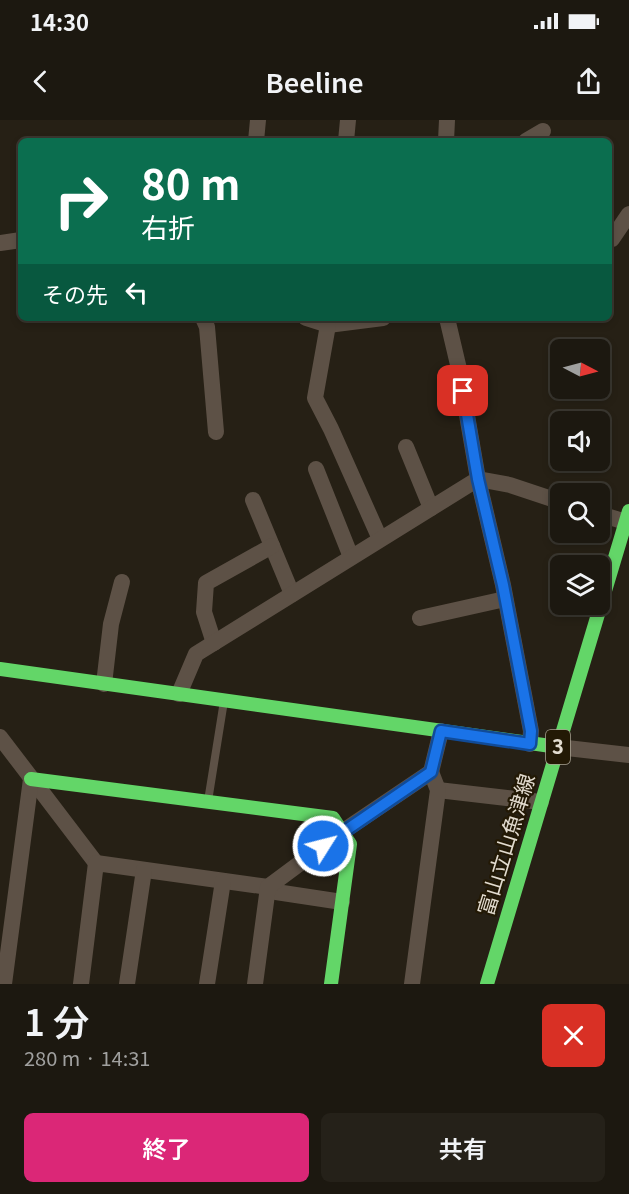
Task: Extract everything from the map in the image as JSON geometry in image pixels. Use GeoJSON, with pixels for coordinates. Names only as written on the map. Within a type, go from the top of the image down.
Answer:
{"type":"FeatureCollection","features":[{"type":"Feature","properties":{"kind":"street"},"geometry":{"type":"LineString","coordinates":[[256,138],[258,120]]}},
{"type":"Feature","properties":{"kind":"street"},"geometry":{"type":"LineString","coordinates":[[346,138],[348,120]]}},
{"type":"Feature","properties":{"kind":"street"},"geometry":{"type":"LineString","coordinates":[[446,138],[447,120]]}},
{"type":"Feature","properties":{"kind":"street"},"geometry":{"type":"LineString","coordinates":[[531,138],[543,131]]}},
{"type":"Feature","properties":{"kind":"street"},"geometry":{"type":"LineString","coordinates":[[612,239],[629,214]]}},
{"type":"Feature","properties":{"kind":"street"},"geometry":{"type":"LineString","coordinates":[[0,243],[18,240]]}},
{"type":"Feature","properties":{"kind":"street"},"geometry":{"type":"LineString","coordinates":[[204,321],[207,327],[216,432]]}},
{"type":"Feature","properties":{"kind":"street"},"geometry":{"type":"LineString","coordinates":[[315,321],[328,325],[359,321]]}},
{"type":"Feature","properties":{"kind":"street"},"geometry":{"type":"LineString","coordinates":[[448,321],[531,731],[530,744]]}},
{"type":"Feature","properties":{"kind":"street"},"geometry":{"type":"LineString","coordinates":[[328,325],[315,398],[380,539]]}},
{"type":"Feature","properties":{"kind":"street"},"geometry":{"type":"LineString","coordinates":[[406,447],[431,507]]}},
{"type":"Feature","properties":{"kind":"street"},"geometry":{"type":"LineString","coordinates":[[316,470],[351,557]]}},
{"type":"Feature","properties":{"kind":"street"},"geometry":{"type":"LineString","coordinates":[[179,694],[196,654],[478,479],[510,485],[550,498]]}},
{"type":"Feature","properties":{"kind":"street"},"geometry":{"type":"LineString","coordinates":[[253,500],[292,594]]}},
{"type":"Feature","properties":{"kind":"street"},"geometry":{"type":"LineString","coordinates":[[610,516],[628,519]]}},
{"type":"Feature","properties":{"kind":"street","name":"富山立山魚津線"},"geometry":{"type":"LineString","coordinates":[[487,984],[628,519]]}},
{"type":"Feature","properties":{"kind":"street"},"geometry":{"type":"LineString","coordinates":[[214,643],[204,612],[206,583],[272,546]]}},
{"type":"Feature","properties":{"kind":"street"},"geometry":{"type":"LineString","coordinates":[[104,684],[111,624],[122,582]]}},
{"type":"Feature","properties":{"kind":"street"},"geometry":{"type":"LineString","coordinates":[[420,618],[505,599]]}},
{"type":"Feature","properties":{"kind":"street"},"geometry":{"type":"LineString","coordinates":[[0,669],[530,744],[629,755]]}},
{"type":"Feature","properties":{"kind":"street"},"geometry":{"type":"LineString","coordinates":[[412,984],[438,790],[431,772],[441,731]]}},
{"type":"Feature","properties":{"kind":"street"},"geometry":{"type":"LineString","coordinates":[[0,737],[96,863],[268,887],[276,892],[342,902]]}},
{"type":"Feature","properties":{"kind":"street"},"geometry":{"type":"LineString","coordinates":[[255,984],[268,887],[342,832],[431,772]]}},
{"type":"Feature","properties":{"kind":"street"},"geometry":{"type":"LineString","coordinates":[[31,779],[333,818],[350,844],[331,984]]}},
{"type":"Feature","properties":{"kind":"street"},"geometry":{"type":"LineString","coordinates":[[4,984],[4,955],[31,779]]}},
{"type":"Feature","properties":{"kind":"street"},"geometry":{"type":"LineString","coordinates":[[438,790],[542,802]]}},
{"type":"Feature","properties":{"kind":"street"},"geometry":{"type":"LineString","coordinates":[[81,984],[96,863]]}},
{"type":"Feature","properties":{"kind":"street"},"geometry":{"type":"LineString","coordinates":[[127,984],[144,870]]}},
{"type":"Feature","properties":{"kind":"street"},"geometry":{"type":"LineString","coordinates":[[207,984],[223,881]]}},
{"type":"Feature","properties":{"kind":"lane"},"geometry":{"type":"LineString","coordinates":[[208,802],[224,701]]}},
{"type":"Feature","properties":{"kind":"traffic: fast"},"geometry":{"type":"LineString","coordinates":[[487,984],[629,511]]}},
{"type":"Feature","properties":{"kind":"traffic: fast"},"geometry":{"type":"LineString","coordinates":[[0,669],[558,747]]}},
{"type":"Feature","properties":{"kind":"traffic: fast"},"geometry":{"type":"LineString","coordinates":[[31,779],[333,818],[350,844],[331,984]]}},
{"type":"Feature","properties":{"kind":"route"},"geometry":{"type":"LineString","coordinates":[[323,846],[431,772],[441,731],[530,744],[531,731],[503,585],[478,479],[463,391]]}}]}
